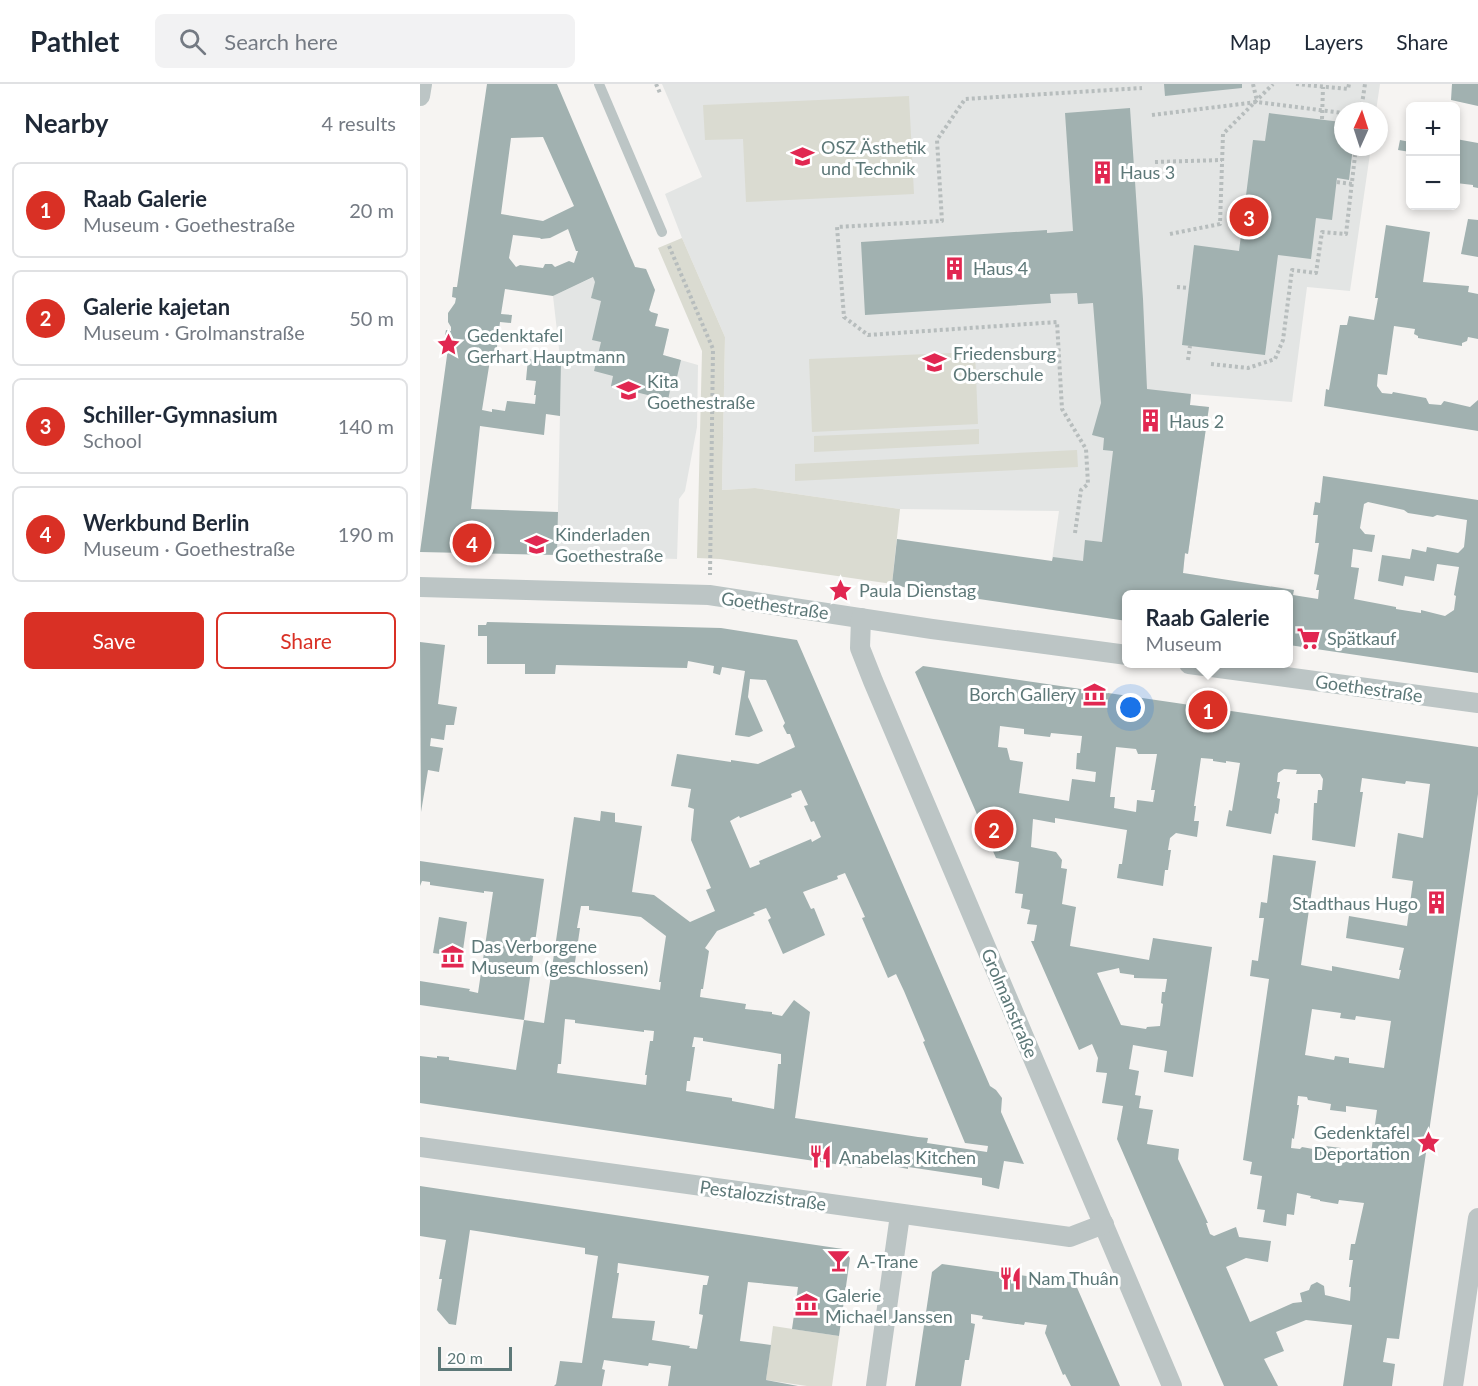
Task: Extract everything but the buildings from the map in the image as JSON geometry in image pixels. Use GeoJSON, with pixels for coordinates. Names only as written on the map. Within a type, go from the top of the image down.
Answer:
{"type":"FeatureCollection","features":[{"type":"Feature","properties":{"kind":"street"},"geometry":{"type":"LineString","coordinates":[[420,96],[422,84]]}},
{"type":"Feature","properties":{"kind":"street","name":"Goethestraße"},"geometry":{"type":"LineString","coordinates":[[420,587],[709,595],[1122,654]]}},
{"type":"Feature","properties":{"kind":"street","name":"Grolmanstraße"},"geometry":{"type":"LineString","coordinates":[[861,618],[860,648],[1172,1386]]}},
{"type":"Feature","properties":{"kind":"street","name":"Goethestraße"},"geometry":{"type":"LineString","coordinates":[[1224,668],[1478,704]]}},
{"type":"Feature","properties":{"kind":"street","name":"Pestalozzistraße"},"geometry":{"type":"LineString","coordinates":[[420,1147],[1070,1237],[1104,1224]]}},
{"type":"Feature","properties":{"kind":"street"},"geometry":{"type":"LineString","coordinates":[[876,1386],[900,1215]]}},
{"type":"Feature","properties":{"kind":"street"},"geometry":{"type":"LineString","coordinates":[[1453,1386],[1478,1218]]}},
{"type":"Feature","properties":{"kind":"lane"},"geometry":{"type":"LineString","coordinates":[[599,84],[662,232]]}},
{"type":"Feature","properties":{"kind":"path"},"geometry":{"type":"LineString","coordinates":[[656,84],[660,93]]}},
{"type":"Feature","properties":{"kind":"path"},"geometry":{"type":"LineString","coordinates":[[1253,84],[1257,102]]}},
{"type":"Feature","properties":{"kind":"path"},"geometry":{"type":"LineString","coordinates":[[1170,234],[1220,224],[1223,134],[1273,84]]}},
{"type":"Feature","properties":{"kind":"path"},"geometry":{"type":"LineString","coordinates":[[1296,84],[1348,89],[1349,84]]}},
{"type":"Feature","properties":{"kind":"path"},"geometry":{"type":"LineString","coordinates":[[1362,102],[1365,84]]}},
{"type":"Feature","properties":{"kind":"path"},"geometry":{"type":"LineString","coordinates":[[1322,119],[1323,87]]}},
{"type":"Feature","properties":{"kind":"path"},"geometry":{"type":"LineString","coordinates":[[1075,533],[1081,490],[1088,484],[1086,449],[1062,409],[1057,322],[868,335],[844,317],[837,226],[942,221],[937,140],[965,99],[1142,88]]}},
{"type":"Feature","properties":{"kind":"path"},"geometry":{"type":"LineString","coordinates":[[1152,115],[1257,102],[1334,112]]}},
{"type":"Feature","properties":{"kind":"path"},"geometry":{"type":"LineString","coordinates":[[1211,364],[1248,368],[1275,359],[1283,340],[1292,270],[1316,273],[1322,232],[1346,234],[1355,156]]}},
{"type":"Feature","properties":{"kind":"path"},"geometry":{"type":"LineString","coordinates":[[1155,162],[1222,160]]}},
{"type":"Feature","properties":{"kind":"path"},"geometry":{"type":"LineString","coordinates":[[1336,182],[1352,184]]}},
{"type":"Feature","properties":{"kind":"path"},"geometry":{"type":"LineString","coordinates":[[662,232],[713,349],[709,595]]}},
{"type":"Feature","properties":{"kind":"path"},"geometry":{"type":"LineString","coordinates":[[1177,287],[1189,288]]}},
{"type":"Feature","properties":{"kind":"path"},"geometry":{"type":"LineString","coordinates":[[1188,360],[1190,346]]}},
{"type":"Feature","properties":{"kind":"shaded area","name":"Friedensburg Oberschule"},"geometry":{"type":"Polygon","coordinates":[[[662,84],[1380,84],[1377,102],[1334,102],[1334,156],[1370,156],[1350,291],[1307,287],[1292,402],[1191,394],[1190,405],[1209,407],[1188,554],[1185,554],[1183,573],[1209,577],[1207,590],[1122,590],[1122,620],[1045,609],[1059,511],[900,509],[755,488],[722,490],[725,337],[665,194],[702,177],[662,84]]]}},
{"type":"Feature","properties":{"kind":"shaded area","name":"OSZ Ästhetik und Technik"},"geometry":{"type":"Polygon","coordinates":[[[909,96],[914,194],[746,202],[743,139],[705,140],[703,105],[909,96]]]}},
{"type":"Feature","properties":{"kind":"shaded area"},"geometry":{"type":"Polygon","coordinates":[[[682,238],[725,337],[722,490],[755,488],[900,509],[892,584],[720,559],[697,558],[702,351],[658,248],[682,238]]]}},
{"type":"Feature","properties":{"kind":"shaded area","name":"Kita Goethestraße"},"geometry":{"type":"Polygon","coordinates":[[[632,259],[635,267],[646,269],[655,290],[649,310],[658,314],[655,326],[669,329],[663,355],[698,365],[697,427],[685,491],[679,499],[677,559],[557,555],[561,366],[553,296],[632,259]]]}},
{"type":"Feature","properties":{"kind":"shaded area"},"geometry":{"type":"Polygon","coordinates":[[[975,352],[978,424],[812,432],[809,359],[975,352]]]}},
{"type":"Feature","properties":{"kind":"shaded area"},"geometry":{"type":"Polygon","coordinates":[[[979,429],[979,444],[814,452],[814,436],[979,429]]]}},
{"type":"Feature","properties":{"kind":"shaded area"},"geometry":{"type":"Polygon","coordinates":[[[1077,450],[1078,467],[795,481],[795,464],[1077,450]]]}},
{"type":"Feature","properties":{"kind":"shaded area"},"geometry":{"type":"Polygon","coordinates":[[[773,1326],[839,1336],[832,1386],[807,1386],[766,1380],[773,1326]]]}},
{"type":"Feature","properties":{"kind":"place","name":"OSZ Ästhetik und Technik"},"geometry":{"type":"Point","coordinates":[803,157]}},
{"type":"Feature","properties":{"kind":"place","name":"Haus 3"},"geometry":{"type":"Point","coordinates":[1102,172]}},
{"type":"Feature","properties":{"kind":"place","name":"Schiller-Gymnasium"},"geometry":{"type":"Point","coordinates":[1249,217]}},
{"type":"Feature","properties":{"kind":"place","name":"Haus 4"},"geometry":{"type":"Point","coordinates":[955,268]}},
{"type":"Feature","properties":{"kind":"place","name":"Gedenktafel Gerhart Hauptmann"},"geometry":{"type":"Point","coordinates":[449,345]}},
{"type":"Feature","properties":{"kind":"place","name":"Friedensburg Oberschule"},"geometry":{"type":"Point","coordinates":[935,363]}},
{"type":"Feature","properties":{"kind":"place","name":"Kita Goethestraße"},"geometry":{"type":"Point","coordinates":[629,391]}},
{"type":"Feature","properties":{"kind":"place","name":"Haus 2"},"geometry":{"type":"Point","coordinates":[1151,421]}},
{"type":"Feature","properties":{"kind":"place","name":"Werkbund Berlin"},"geometry":{"type":"Point","coordinates":[472,543]}},
{"type":"Feature","properties":{"kind":"place","name":"Kinderladen Goethestraße"},"geometry":{"type":"Point","coordinates":[537,544]}},
{"type":"Feature","properties":{"kind":"place","name":"Paula Dienstag"},"geometry":{"type":"Point","coordinates":[841,590]}},
{"type":"Feature","properties":{"kind":"place","name":"Spätkauf"},"geometry":{"type":"Point","coordinates":[1309,638]}},
{"type":"Feature","properties":{"kind":"place","name":"Borch Gallery"},"geometry":{"type":"Point","coordinates":[1094,694]}},
{"type":"Feature","properties":{"kind":"place","name":"Raab Galerie"},"geometry":{"type":"Point","coordinates":[1208,710]}},
{"type":"Feature","properties":{"kind":"place","name":"Galerie kajetan"},"geometry":{"type":"Point","coordinates":[994,829]}},
{"type":"Feature","properties":{"kind":"place","name":"Stadthaus Hugo"},"geometry":{"type":"Point","coordinates":[1436,903]}},
{"type":"Feature","properties":{"kind":"place","name":"Das Verborgene Museum (geschlossen)"},"geometry":{"type":"Point","coordinates":[453,956]}},
{"type":"Feature","properties":{"kind":"place","name":"Gedenktafel Deportation"},"geometry":{"type":"Point","coordinates":[1428,1142]}},
{"type":"Feature","properties":{"kind":"place","name":"Anabelas Kitchen"},"geometry":{"type":"Point","coordinates":[821,1157]}},
{"type":"Feature","properties":{"kind":"place","name":"A-Trane"},"geometry":{"type":"Point","coordinates":[839,1261]}},
{"type":"Feature","properties":{"kind":"place","name":"Nam Thuân"},"geometry":{"type":"Point","coordinates":[1010,1278]}},
{"type":"Feature","properties":{"kind":"place","name":"Galerie Michael Janssen"},"geometry":{"type":"Point","coordinates":[807,1305]}}]}
